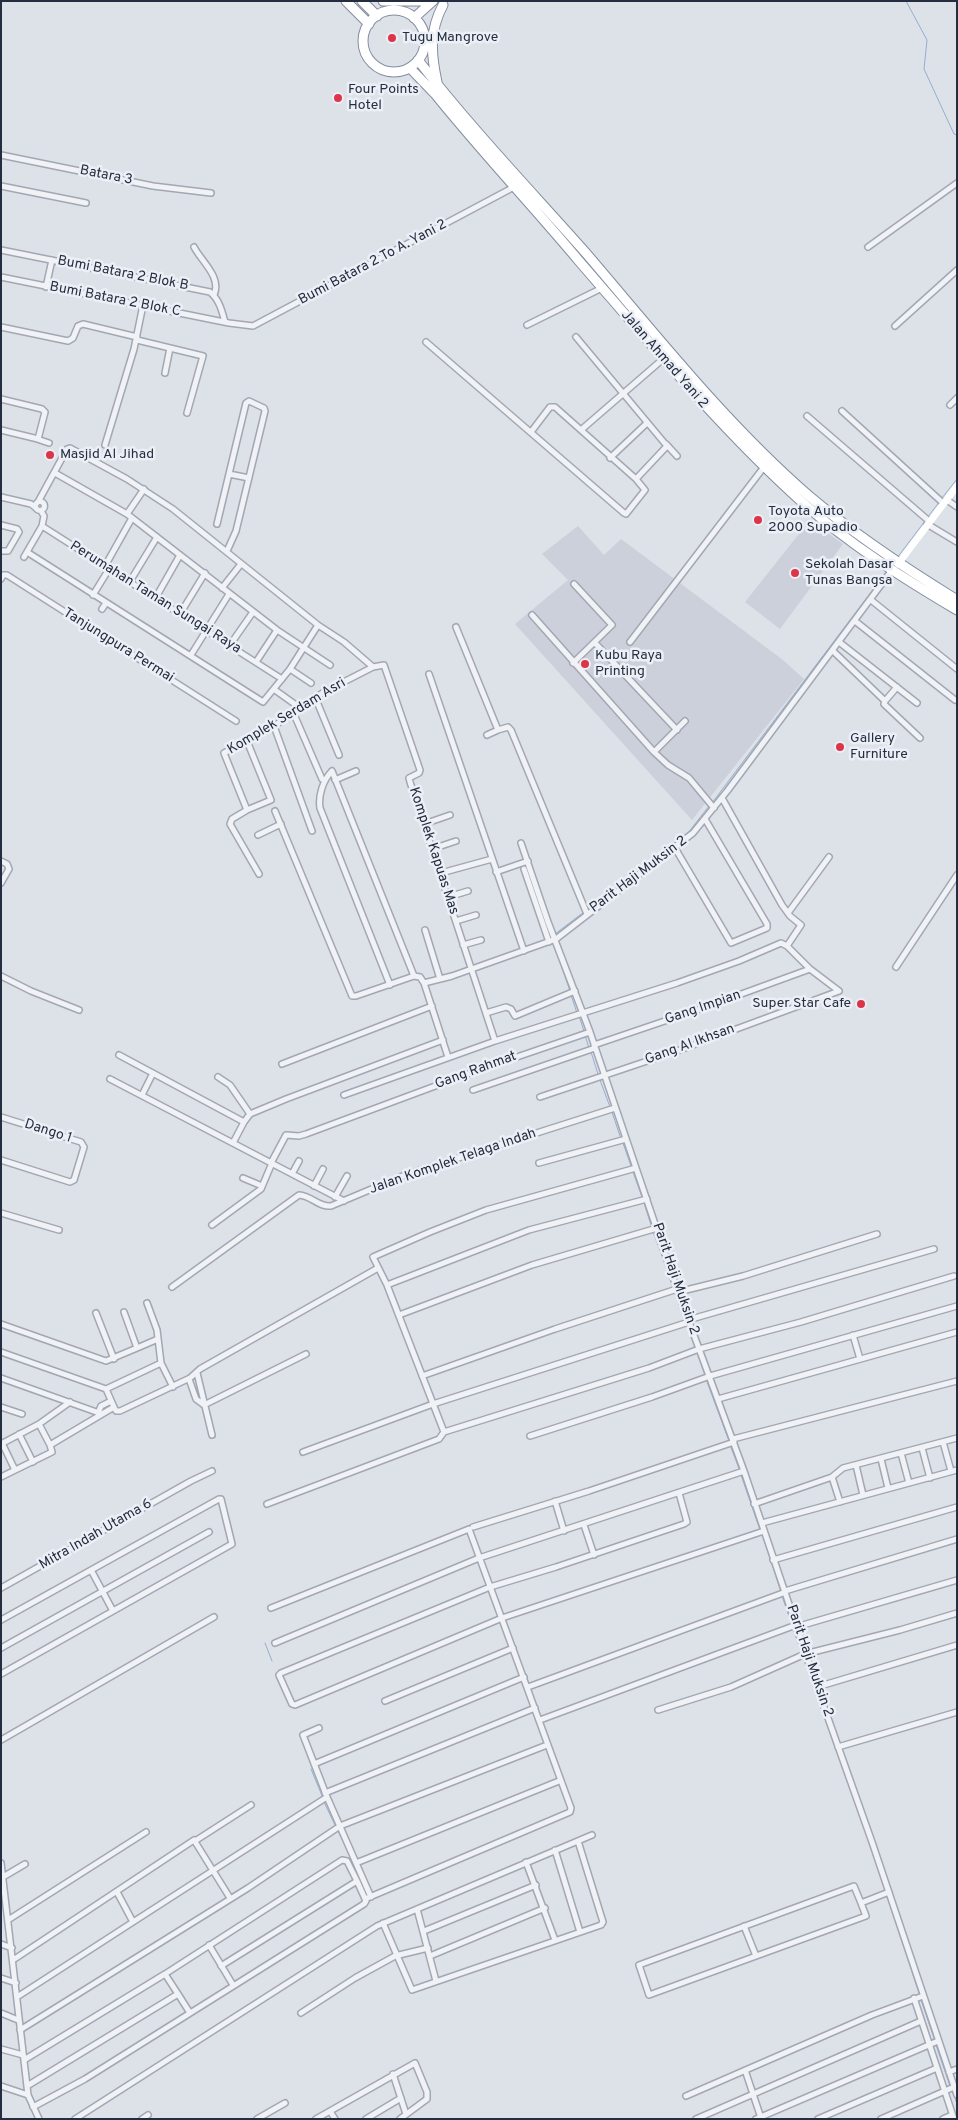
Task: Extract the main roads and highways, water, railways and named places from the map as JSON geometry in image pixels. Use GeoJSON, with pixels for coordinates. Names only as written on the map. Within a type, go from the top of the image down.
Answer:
{"type":"FeatureCollection","features":[{"type":"Feature","properties":{"kind":"highway"},"geometry":{"type":"LineString","coordinates":[[346,1],[369,24]]}},
{"type":"Feature","properties":{"kind":"highway"},"geometry":{"type":"LineString","coordinates":[[362,1],[377,16]]}},
{"type":"Feature","properties":{"kind":"highway"},"geometry":{"type":"LineString","coordinates":[[383,1],[422,1]]}},
{"type":"Feature","properties":{"kind":"highway"},"geometry":{"type":"LineString","coordinates":[[414,18],[433,1]]}},
{"type":"Feature","properties":{"kind":"highway"},"geometry":{"type":"LineString","coordinates":[[421,25],[445,3]]}},
{"type":"Feature","properties":{"kind":"highway"},"geometry":{"type":"LineString","coordinates":[[437,84],[432,55],[432,42],[436,18],[445,3]]}},
{"type":"Feature","properties":{"kind":"highway"},"geometry":{"type":"LineString","coordinates":[[391,11],[407,13],[414,18],[421,25],[425,40],[424,49],[418,60],[410,68],[403,71],[388,71],[375,65],[366,53],[364,46],[364,38],[369,24],[377,16],[391,11]]}},
{"type":"Feature","properties":{"kind":"highway","name":"Jalan Ahmad Yani 2"},"geometry":{"type":"LineString","coordinates":[[418,60],[711,399],[766,456],[808,495],[886,561]]}},
{"type":"Feature","properties":{"kind":"highway","name":"Jalan Ahmad Yani 2"},"geometry":{"type":"LineString","coordinates":[[410,68],[436,95],[663,359],[764,467],[815,513],[957,610]]}},
{"type":"Feature","properties":{"kind":"highway","name":"Jalan Ahmad Yani 2"},"geometry":{"type":"LineString","coordinates":[[895,567],[957,600]]}},
{"type":"Feature","properties":{"kind":"waterway"},"geometry":{"type":"LineString","coordinates":[[906,1],[927,40],[924,69],[954,134],[957,135]]}},
{"type":"Feature","properties":{"kind":"waterway"},"geometry":{"type":"LineString","coordinates":[[942,498],[957,479]]}},
{"type":"Feature","properties":{"kind":"waterway"},"geometry":{"type":"LineString","coordinates":[[927,518],[940,501]]}},
{"type":"Feature","properties":{"kind":"waterway"},"geometry":{"type":"LineString","coordinates":[[897,558],[925,521]]}},
{"type":"Feature","properties":{"kind":"waterway"},"geometry":{"type":"LineString","coordinates":[[712,803],[887,571]]}},
{"type":"Feature","properties":{"kind":"waterway"},"geometry":{"type":"LineString","coordinates":[[587,910],[688,833],[709,806]]}},
{"type":"Feature","properties":{"kind":"waterway"},"geometry":{"type":"LineString","coordinates":[[555,934],[584,912]]}},
{"type":"Feature","properties":{"kind":"waterway"},"geometry":{"type":"LineString","coordinates":[[556,950],[570,991]]}},
{"type":"Feature","properties":{"kind":"waterway"},"geometry":{"type":"LineString","coordinates":[[571,995],[577,1013]]}},
{"type":"Feature","properties":{"kind":"waterway"},"geometry":{"type":"LineString","coordinates":[[579,1016],[584,1031]]}},
{"type":"Feature","properties":{"kind":"waterway"},"geometry":{"type":"LineString","coordinates":[[585,1035],[589,1048]]}},
{"type":"Feature","properties":{"kind":"waterway"},"geometry":{"type":"LineString","coordinates":[[591,1052],[598,1074]]}},
{"type":"Feature","properties":{"kind":"waterway"},"geometry":{"type":"LineString","coordinates":[[600,1080],[610,1107]]}},
{"type":"Feature","properties":{"kind":"waterway"},"geometry":{"type":"LineString","coordinates":[[612,1112],[621,1139]]}},
{"type":"Feature","properties":{"kind":"waterway"},"geometry":{"type":"LineString","coordinates":[[623,1143],[631,1166]]}},
{"type":"Feature","properties":{"kind":"waterway"},"geometry":{"type":"LineString","coordinates":[[633,1172],[642,1197]]}},
{"type":"Feature","properties":{"kind":"waterway"},"geometry":{"type":"LineString","coordinates":[[644,1203],[652,1228]]}},
{"type":"Feature","properties":{"kind":"waterway"},"geometry":{"type":"LineString","coordinates":[[653,1232],[674,1287]]}},
{"type":"Feature","properties":{"kind":"waterway"},"geometry":{"type":"LineString","coordinates":[[679,1300],[686,1320]]}},
{"type":"Feature","properties":{"kind":"waterway"},"geometry":{"type":"LineString","coordinates":[[698,1354],[705,1375]]}},
{"type":"Feature","properties":{"kind":"waterway"},"geometry":{"type":"LineString","coordinates":[[706,1379],[729,1441]]}},
{"type":"Feature","properties":{"kind":"waterway"},"geometry":{"type":"LineString","coordinates":[[730,1445],[740,1471]]}},
{"type":"Feature","properties":{"kind":"waterway"},"geometry":{"type":"LineString","coordinates":[[741,1475],[760,1530]]}},
{"type":"Feature","properties":{"kind":"waterway"},"geometry":{"type":"LineString","coordinates":[[762,1534],[781,1592]]}},
{"type":"Feature","properties":{"kind":"waterway"},"geometry":{"type":"LineString","coordinates":[[782,1596],[792,1625]]}},
{"type":"Feature","properties":{"kind":"waterway"},"geometry":{"type":"LineString","coordinates":[[793,1629],[802,1654]]}},
{"type":"Feature","properties":{"kind":"waterway"},"geometry":{"type":"LineString","coordinates":[[265,1643],[272,1661]]}},
{"type":"Feature","properties":{"kind":"waterway"},"geometry":{"type":"LineString","coordinates":[[803,1657],[848,1783]]}},
{"type":"Feature","properties":{"kind":"waterway"},"geometry":{"type":"LineString","coordinates":[[311,1769],[323,1798]]}},
{"type":"Feature","properties":{"kind":"waterway"},"geometry":{"type":"LineString","coordinates":[[324,1802],[335,1825]]}},
{"type":"Feature","properties":{"kind":"waterway"},"geometry":{"type":"LineString","coordinates":[[337,1829],[345,1845]]}},
{"type":"Feature","properties":{"kind":"waterway"},"geometry":{"type":"LineString","coordinates":[[880,1874],[886,1892]]}},
{"type":"Feature","properties":{"kind":"waterway"},"geometry":{"type":"LineString","coordinates":[[887,1896],[920,1996]]}},
{"type":"Feature","properties":{"kind":"waterway"},"geometry":{"type":"LineString","coordinates":[[921,2000],[935,2041]]}},
{"type":"Feature","properties":{"kind":"waterway"},"geometry":{"type":"LineString","coordinates":[[936,2045],[950,2086]]}},
{"type":"Feature","properties":{"kind":"waterway"},"geometry":{"type":"LineString","coordinates":[[952,2090],[957,2104]]}},
{"type":"Feature","properties":{"kind":"place","name":"Tugu Mangrove"},"geometry":{"type":"Point","coordinates":[392,38]}},
{"type":"Feature","properties":{"kind":"place","name":"Four Points Hotel"},"geometry":{"type":"Point","coordinates":[338,98]}},
{"type":"Feature","properties":{"kind":"place","name":"Masjid Al Jihad"},"geometry":{"type":"Point","coordinates":[50,455]}},
{"type":"Feature","properties":{"kind":"place","name":"Toyota Auto 2000 Supadio"},"geometry":{"type":"Point","coordinates":[758,520]}},
{"type":"Feature","properties":{"kind":"place","name":"Sekolah Dasar Tunas Bangsa"},"geometry":{"type":"Point","coordinates":[795,573]}},
{"type":"Feature","properties":{"kind":"place","name":"Kubu Raya Printing"},"geometry":{"type":"Point","coordinates":[585,664]}},
{"type":"Feature","properties":{"kind":"place","name":"Gallery Furniture"},"geometry":{"type":"Point","coordinates":[840,747]}},
{"type":"Feature","properties":{"kind":"place","name":"Super Star Cafe"},"geometry":{"type":"Point","coordinates":[861,1004]}}]}
